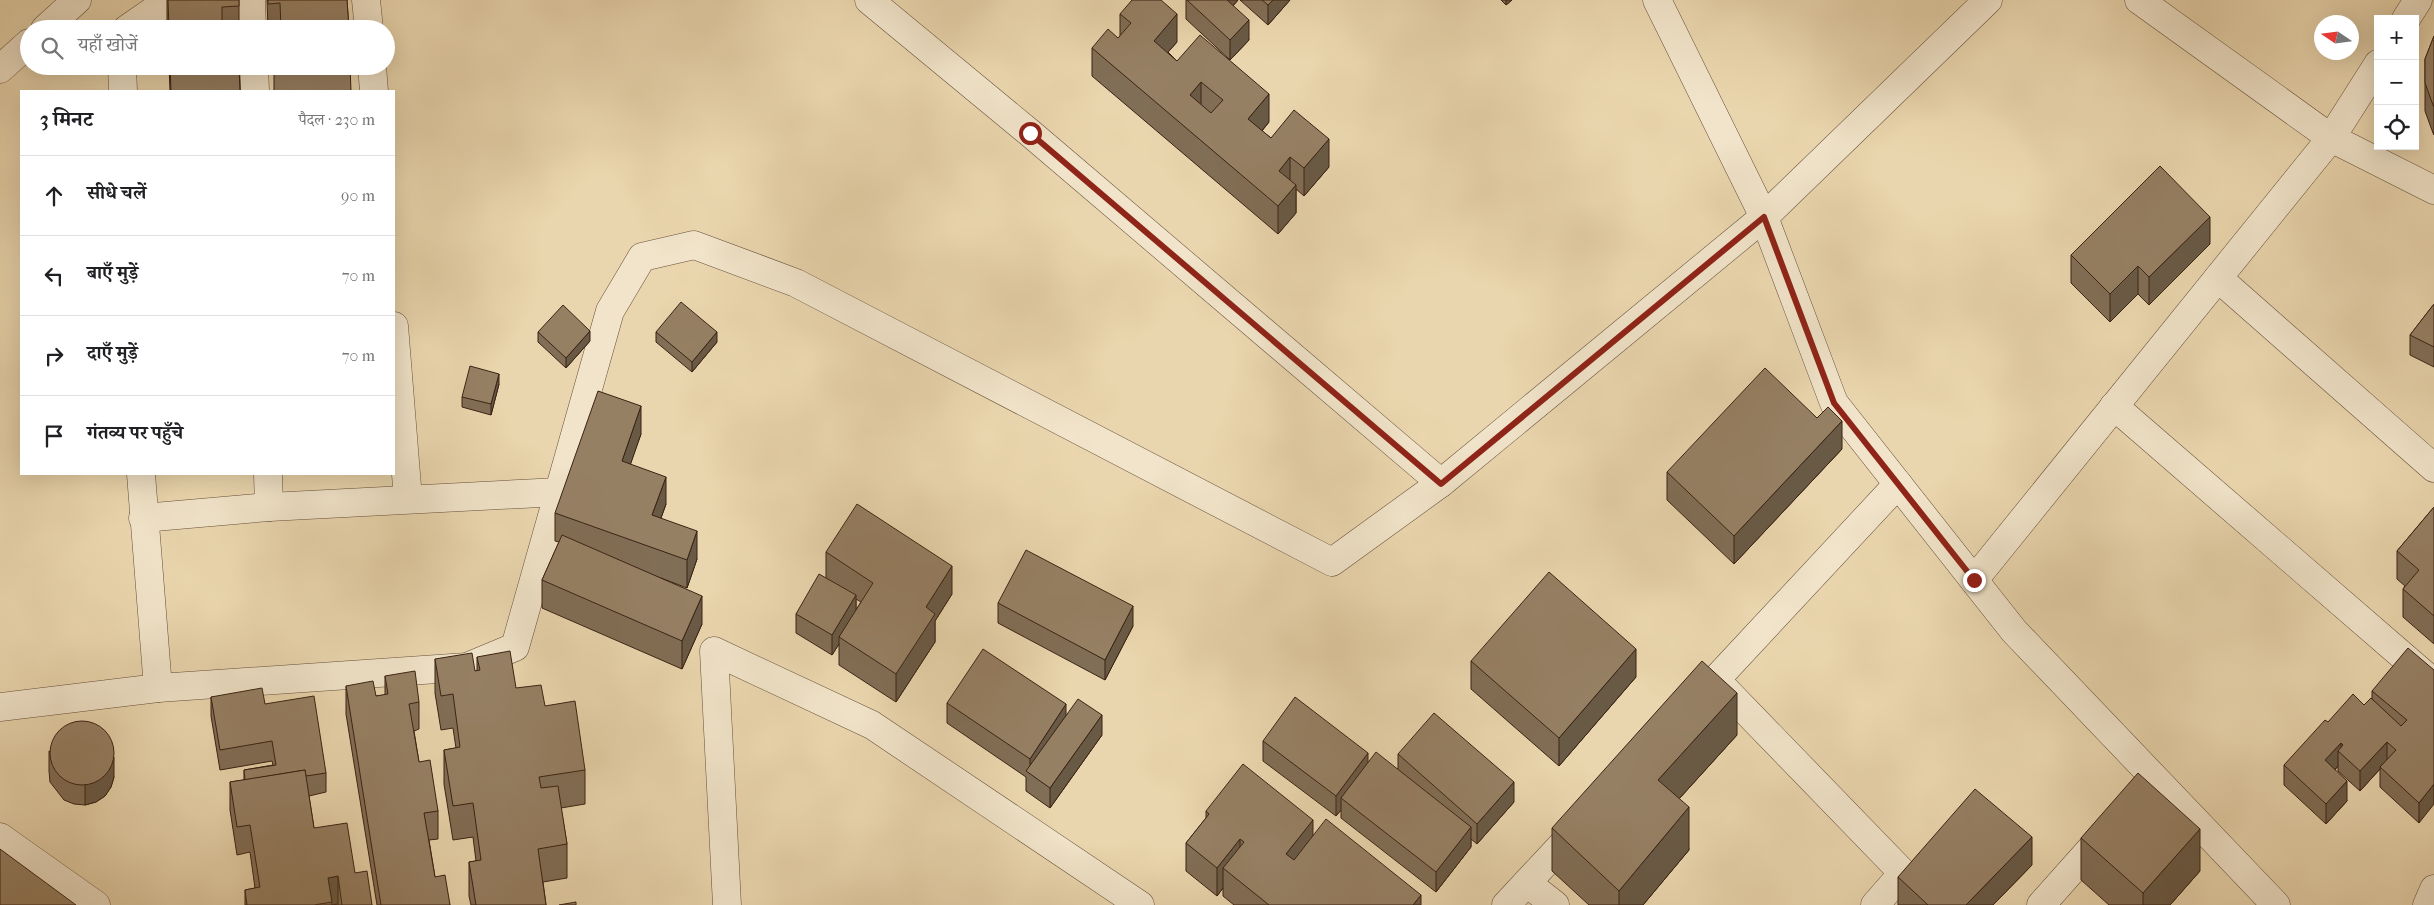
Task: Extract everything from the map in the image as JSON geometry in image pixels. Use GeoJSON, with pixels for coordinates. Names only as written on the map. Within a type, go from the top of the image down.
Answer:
{"type":"FeatureCollection","features":[{"type":"Feature","properties":{"kind":"street"},"geometry":{"type":"LineString","coordinates":[[55,20],[77,0]]}},
{"type":"Feature","properties":{"kind":"street"},"geometry":{"type":"LineString","coordinates":[[140,20],[152,11],[225,0]]}},
{"type":"Feature","properties":{"kind":"street"},"geometry":{"type":"LineString","coordinates":[[252,0],[252,20]]}},
{"type":"Feature","properties":{"kind":"street"},"geometry":{"type":"LineString","coordinates":[[366,0],[368,20]]}},
{"type":"Feature","properties":{"kind":"street"},"geometry":{"type":"LineString","coordinates":[[869,0],[1030,133],[1441,484]]}},
{"type":"Feature","properties":{"kind":"street"},"geometry":{"type":"LineString","coordinates":[[1657,0],[1764,217],[1834,403],[2014,631],[2276,905]]}},
{"type":"Feature","properties":{"kind":"street"},"geometry":{"type":"LineString","coordinates":[[0,707],[158,688],[467,667],[515,647],[610,311],[642,257],[694,245],[796,282],[1332,562],[1441,484],[1764,217],[1988,0]]}},
{"type":"Feature","properties":{"kind":"street"},"geometry":{"type":"LineString","coordinates":[[2139,0],[2331,138],[2434,190]]}},
{"type":"Feature","properties":{"kind":"street"},"geometry":{"type":"LineString","coordinates":[[0,69],[20,51]]}},
{"type":"Feature","properties":{"kind":"street"},"geometry":{"type":"LineString","coordinates":[[1974,580],[2331,138],[2374,70]]}},
{"type":"Feature","properties":{"kind":"street"},"geometry":{"type":"LineString","coordinates":[[122,75],[123,90]]}},
{"type":"Feature","properties":{"kind":"street"},"geometry":{"type":"LineString","coordinates":[[254,75],[254,90]]}},
{"type":"Feature","properties":{"kind":"street"},"geometry":{"type":"LineString","coordinates":[[373,75],[374,90]]}},
{"type":"Feature","properties":{"kind":"street"},"geometry":{"type":"LineString","coordinates":[[2218,278],[2434,468]]}},
{"type":"Feature","properties":{"kind":"street"},"geometry":{"type":"LineString","coordinates":[[395,338],[408,500]]}},
{"type":"Feature","properties":{"kind":"street"},"geometry":{"type":"LineString","coordinates":[[2114,406],[2434,683]]}},
{"type":"Feature","properties":{"kind":"street"},"geometry":{"type":"LineString","coordinates":[[141,475],[158,688]]}},
{"type":"Feature","properties":{"kind":"street"},"geometry":{"type":"LineString","coordinates":[[268,475],[269,507]]}},
{"type":"Feature","properties":{"kind":"street"},"geometry":{"type":"LineString","coordinates":[[1675,723],[1898,484]]}},
{"type":"Feature","properties":{"kind":"street"},"geometry":{"type":"LineString","coordinates":[[143,518],[269,507],[559,492]]}},
{"type":"Feature","properties":{"kind":"street"},"geometry":{"type":"LineString","coordinates":[[728,905],[714,651],[872,725],[1140,905]]}},
{"type":"Feature","properties":{"kind":"street"},"geometry":{"type":"LineString","coordinates":[[1716,680],[1904,874],[1875,905]]}},
{"type":"Feature","properties":{"kind":"street"},"geometry":{"type":"LineString","coordinates":[[2040,905],[2154,778]]}},
{"type":"Feature","properties":{"kind":"street"},"geometry":{"type":"LineString","coordinates":[[1506,905],[1594,810]]}},
{"type":"Feature","properties":{"kind":"street"},"geometry":{"type":"LineString","coordinates":[[0,837],[96,905]]}},
{"type":"Feature","properties":{"kind":"street"},"geometry":{"type":"LineString","coordinates":[[1527,883],[1555,905]]}},
{"type":"Feature","properties":{"kind":"street"},"geometry":{"type":"LineString","coordinates":[[2427,905],[2434,889]]}},
{"type":"Feature","properties":{"kind":"building"},"geometry":{"type":"Polygon","coordinates":[[[168,0],[239,0],[239,6],[222,7],[222,20],[169,20],[168,0]]]}},
{"type":"Feature","properties":{"kind":"building"},"geometry":{"type":"Polygon","coordinates":[[[268,0],[347,0],[348,20],[281,20],[280,3],[268,4],[268,0]]]}},
{"type":"Feature","properties":{"kind":"building"},"geometry":{"type":"Polygon","coordinates":[[[1132,0],[1161,0],[1177,14],[1154,41],[1177,61],[1200,35],[1269,94],[1248,119],[1271,138],[1294,110],[1329,139],[1304,168],[1290,157],[1279,171],[1296,185],[1278,206],[1092,48],[1108,29],[1118,38],[1131,23],[1120,14],[1132,0]],[[1201,82],[1190,95],[1211,113],[1223,100],[1201,82]]]}},
{"type":"Feature","properties":{"kind":"building"},"geometry":{"type":"Polygon","coordinates":[[[1187,0],[1227,0],[1249,20],[1230,40],[1187,0]]]}},
{"type":"Feature","properties":{"kind":"building"},"geometry":{"type":"Polygon","coordinates":[[[1262,0],[1273,0],[1268,5],[1262,0]]]}},
{"type":"Feature","properties":{"kind":"building"},"geometry":{"type":"Polygon","coordinates":[[[2434,36],[2434,107],[2425,83],[2425,59],[2434,36]]]}},
{"type":"Feature","properties":{"kind":"building"},"geometry":{"type":"Polygon","coordinates":[[[170,75],[239,75],[240,90],[171,90],[170,75]]]}},
{"type":"Feature","properties":{"kind":"building"},"geometry":{"type":"Polygon","coordinates":[[[274,75],[350,75],[351,90],[274,90],[274,75]]]}},
{"type":"Feature","properties":{"kind":"building"},"geometry":{"type":"Polygon","coordinates":[[[2160,166],[2210,217],[2149,277],[2138,266],[2110,294],[2071,255],[2160,166]]]}},
{"type":"Feature","properties":{"kind":"building"},"geometry":{"type":"Polygon","coordinates":[[[681,302],[717,332],[692,362],[656,332],[681,302]]]}},
{"type":"Feature","properties":{"kind":"building"},"geometry":{"type":"Polygon","coordinates":[[[2434,304],[2434,347],[2410,335],[2434,304]]]}},
{"type":"Feature","properties":{"kind":"building"},"geometry":{"type":"Polygon","coordinates":[[[563,305],[590,331],[566,358],[538,332],[563,305]]]}},
{"type":"Feature","properties":{"kind":"building"},"geometry":{"type":"Polygon","coordinates":[[[470,366],[499,374],[491,404],[462,397],[470,366]]]}},
{"type":"Feature","properties":{"kind":"building"},"geometry":{"type":"Polygon","coordinates":[[[1765,368],[1817,418],[1828,407],[1842,421],[1734,536],[1667,472],[1765,368]]]}},
{"type":"Feature","properties":{"kind":"building"},"geometry":{"type":"Polygon","coordinates":[[[598,391],[641,406],[622,461],[666,477],[652,515],[697,531],[687,560],[555,513],[598,391]]]}},
{"type":"Feature","properties":{"kind":"building"},"geometry":{"type":"Polygon","coordinates":[[[857,504],[952,566],[926,607],[935,614],[896,674],[839,637],[873,583],[826,552],[857,504]]]}},
{"type":"Feature","properties":{"kind":"building"},"geometry":{"type":"Polygon","coordinates":[[[2434,507],[2434,616],[2403,589],[2419,570],[2397,551],[2434,507]]]}},
{"type":"Feature","properties":{"kind":"building"},"geometry":{"type":"Polygon","coordinates":[[[562,535],[702,596],[682,641],[542,580],[562,535]]]}},
{"type":"Feature","properties":{"kind":"building"},"geometry":{"type":"Polygon","coordinates":[[[1026,550],[1133,606],[1105,660],[998,603],[1026,550]]]}},
{"type":"Feature","properties":{"kind":"building"},"geometry":{"type":"Polygon","coordinates":[[[1549,572],[1636,649],[1559,738],[1471,661],[1549,572]]]}},
{"type":"Feature","properties":{"kind":"building"},"geometry":{"type":"Polygon","coordinates":[[[819,574],[856,595],[832,635],[796,614],[819,574]]]}},
{"type":"Feature","properties":{"kind":"building"},"geometry":{"type":"Polygon","coordinates":[[[2408,648],[2434,670],[2434,784],[2419,803],[2380,767],[2396,750],[2387,742],[2360,771],[2338,751],[2343,745],[2341,743],[2325,760],[2347,781],[2326,804],[2284,765],[2325,720],[2328,722],[2353,694],[2364,705],[2371,698],[2401,726],[2407,720],[2372,691],[2408,648]]]}},
{"type":"Feature","properties":{"kind":"building"},"geometry":{"type":"Polygon","coordinates":[[[983,649],[1066,704],[1030,759],[947,703],[983,649]]]}},
{"type":"Feature","properties":{"kind":"building"},"geometry":{"type":"Polygon","coordinates":[[[510,651],[516,688],[541,685],[545,706],[575,701],[585,770],[539,777],[541,788],[558,786],[567,844],[538,849],[546,905],[476,905],[469,862],[481,860],[473,803],[453,806],[444,750],[460,747],[453,694],[441,696],[435,659],[472,653],[475,671],[480,670],[477,657],[510,651]]]}},
{"type":"Feature","properties":{"kind":"building"},"geometry":{"type":"Polygon","coordinates":[[[1702,661],[1737,693],[1658,780],[1689,807],[1619,891],[1552,828],[1702,661]]]}},
{"type":"Feature","properties":{"kind":"building"},"geometry":{"type":"Polygon","coordinates":[[[415,671],[419,702],[409,704],[419,762],[430,760],[438,811],[424,813],[435,877],[445,875],[450,905],[381,905],[346,686],[373,681],[376,696],[388,694],[385,676],[415,671]]]}},
{"type":"Feature","properties":{"kind":"building"},"geometry":{"type":"Polygon","coordinates":[[[262,688],[265,704],[314,696],[326,773],[306,776],[305,770],[245,780],[244,770],[276,765],[272,741],[220,750],[211,697],[262,688]]]}},
{"type":"Feature","properties":{"kind":"building"},"geometry":{"type":"Polygon","coordinates":[[[1295,697],[1368,753],[1336,796],[1263,741],[1295,697]]]}},
{"type":"Feature","properties":{"kind":"building"},"geometry":{"type":"Polygon","coordinates":[[[1078,699],[1102,715],[1050,788],[1026,771],[1078,699]]]}},
{"type":"Feature","properties":{"kind":"building"},"geometry":{"type":"Polygon","coordinates":[[[1434,713],[1514,782],[1477,824],[1398,754],[1434,713]]]}},
{"type":"Feature","properties":{"kind":"building"},"geometry":{"type":"Polygon","coordinates":[[[76,721],[88,721],[105,730],[112,741],[114,753],[112,765],[105,776],[88,785],[76,785],[64,780],[55,771],[50,759],[50,747],[55,735],[64,726],[76,721]]]}},
{"type":"Feature","properties":{"kind":"building"},"geometry":{"type":"Polygon","coordinates":[[[1376,752],[1471,827],[1436,872],[1341,798],[1376,752]]]}},
{"type":"Feature","properties":{"kind":"building"},"geometry":{"type":"Polygon","coordinates":[[[1243,764],[1313,820],[1286,854],[1294,860],[1326,819],[1421,895],[1413,905],[1269,905],[1223,868],[1244,842],[1240,839],[1217,868],[1186,843],[1209,814],[1206,811],[1243,764]]]}},
{"type":"Feature","properties":{"kind":"building"},"geometry":{"type":"Polygon","coordinates":[[[305,770],[314,828],[347,823],[355,873],[367,871],[372,905],[342,905],[338,876],[328,878],[332,902],[314,905],[247,905],[245,890],[260,887],[250,825],[237,827],[230,782],[305,770]]]}},
{"type":"Feature","properties":{"kind":"building"},"geometry":{"type":"Polygon","coordinates":[[[2138,773],[2200,829],[2143,893],[2081,838],[2138,773]]]}},
{"type":"Feature","properties":{"kind":"building"},"geometry":{"type":"Polygon","coordinates":[[[1975,789],[2032,837],[1966,905],[1928,905],[1898,877],[1975,789]]]}},
{"type":"Feature","properties":{"kind":"building"},"geometry":{"type":"Polygon","coordinates":[[[0,849],[76,905],[0,905],[0,849]]]}},
{"type":"Feature","properties":{"kind":"building"},"geometry":{"type":"Polygon","coordinates":[[[576,902],[576,905],[559,905],[576,902]]]}},
{"type":"Feature","properties":{"kind":"route"},"geometry":{"type":"LineString","coordinates":[[1030,133],[1441,484],[1764,217],[1834,403],[1974,580]]}}]}
